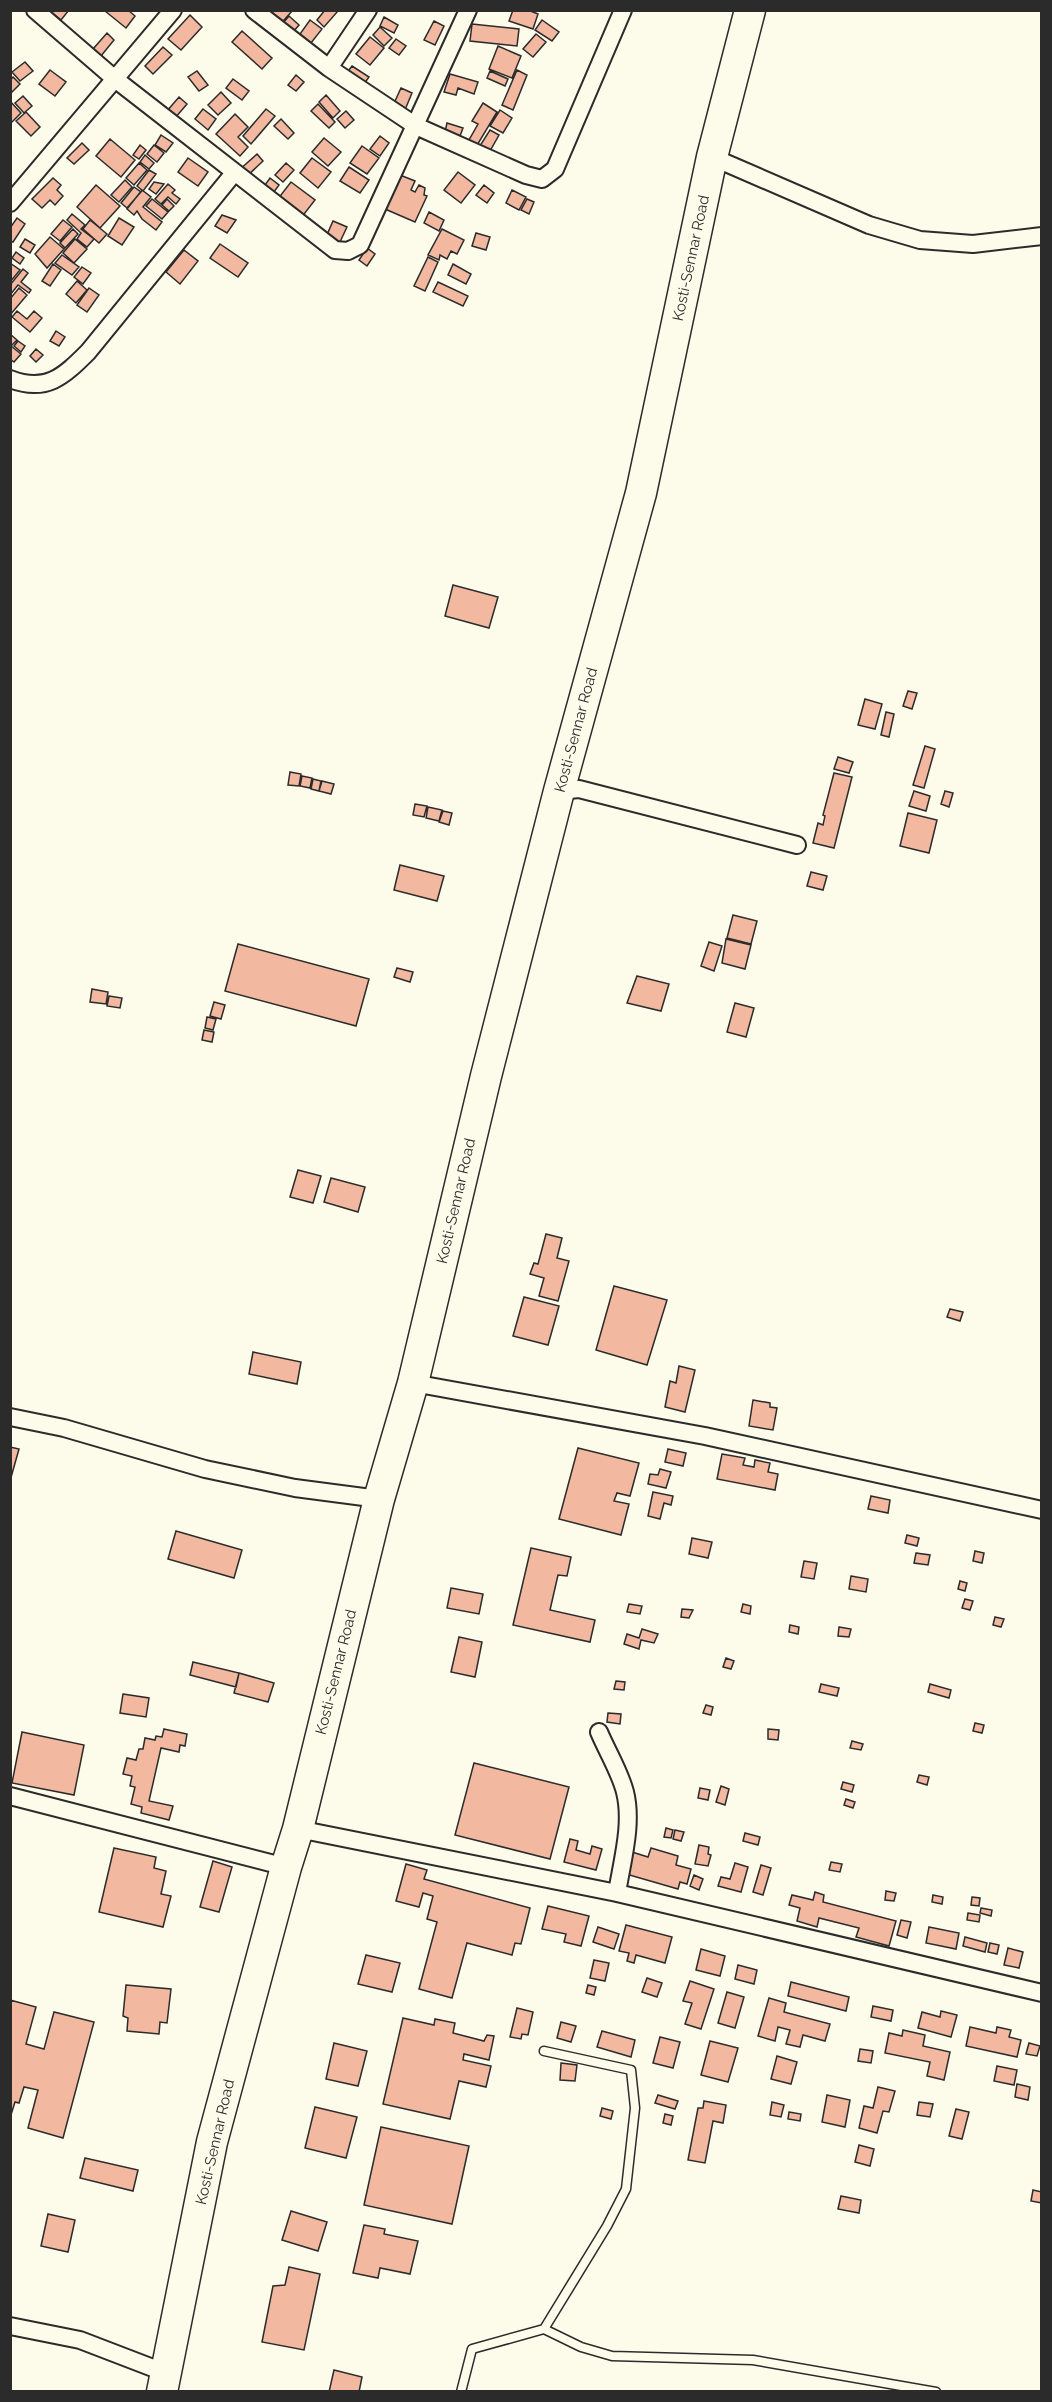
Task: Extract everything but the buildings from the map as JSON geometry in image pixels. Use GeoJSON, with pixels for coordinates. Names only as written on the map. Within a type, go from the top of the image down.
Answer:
{"type":"FeatureCollection","features":[{"type":"Feature","properties":{"kind":"highway","name":"Kosti-Sennar Road"},"geometry":{"type":"LineString","coordinates":[[164,2382],[213,2142],[298,1829],[379,1499],[413,1383],[486,1076],[559,791],[641,493],[712,158],[750,10]]}},
{"type":"Feature","properties":{"kind":"street"},"geometry":{"type":"LineString","coordinates":[[35,10],[115,79],[174,123],[234,173],[335,250],[348,251],[360,245],[468,10]]}},
{"type":"Feature","properties":{"kind":"street"},"geometry":{"type":"LineString","coordinates":[[10,203],[173,10]]}},
{"type":"Feature","properties":{"kind":"street"},"geometry":{"type":"LineString","coordinates":[[254,10],[329,68],[416,126],[526,175],[542,179],[555,169],[623,10]]}},
{"type":"Feature","properties":{"kind":"street"},"geometry":{"type":"LineString","coordinates":[[329,68],[368,10]]}},
{"type":"Feature","properties":{"kind":"street"},"geometry":{"type":"LineString","coordinates":[[712,158],[869,225],[920,240],[972,244],[1041,236]]}},
{"type":"Feature","properties":{"kind":"street"},"geometry":{"type":"LineString","coordinates":[[10,379],[38,386],[67,374],[88,352],[234,173]]}},
{"type":"Feature","properties":{"kind":"street"},"geometry":{"type":"LineString","coordinates":[[559,791],[579,789],[797,845]]}},
{"type":"Feature","properties":{"kind":"street"},"geometry":{"type":"LineString","coordinates":[[413,1383],[705,1436],[1041,1510]]}},
{"type":"Feature","properties":{"kind":"street"},"geometry":{"type":"LineString","coordinates":[[10,1417],[64,1428],[205,1469],[295,1488],[379,1499]]}},
{"type":"Feature","properties":{"kind":"street"},"geometry":{"type":"LineString","coordinates":[[599,1732],[625,1790],[627,1806],[617,1893]]}},
{"type":"Feature","properties":{"kind":"street"},"geometry":{"type":"LineString","coordinates":[[10,1796],[286,1867]]}},
{"type":"Feature","properties":{"kind":"street"},"geometry":{"type":"LineString","coordinates":[[298,1829],[617,1893],[1041,1993]]}},
{"type":"Feature","properties":{"kind":"street"},"geometry":{"type":"LineString","coordinates":[[10,2326],[81,2340],[164,2382]]}},
{"type":"Feature","properties":{"kind":"lane"},"geometry":{"type":"LineString","coordinates":[[544,2051],[631,2070],[635,2108],[626,2189],[607,2226],[544,2329]]}},
{"type":"Feature","properties":{"kind":"lane"},"geometry":{"type":"LineString","coordinates":[[461,2391],[472,2349],[544,2329],[581,2347],[612,2356],[753,2360],[936,2391]]}}]}
